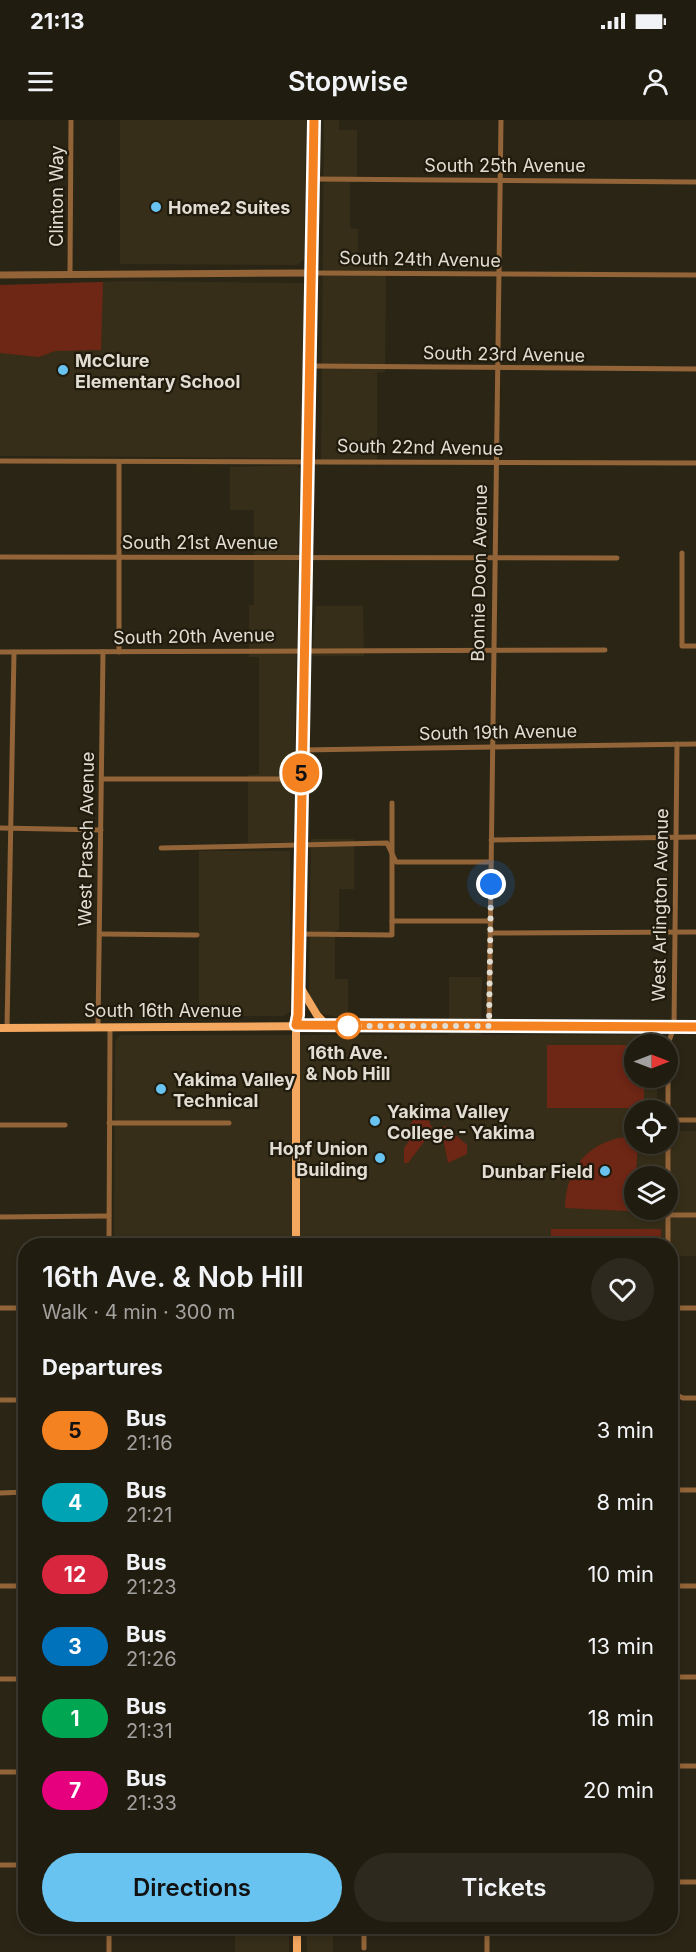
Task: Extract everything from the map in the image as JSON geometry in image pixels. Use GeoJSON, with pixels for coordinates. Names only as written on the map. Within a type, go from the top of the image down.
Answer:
{"type":"FeatureCollection","features":[{"type":"Feature","properties":{"kind":"main road"},"geometry":{"type":"LineString","coordinates":[[296,1238],[296,1025],[299,986],[301,750],[310,461],[314,120]]}},
{"type":"Feature","properties":{"kind":"main road"},"geometry":{"type":"LineString","coordinates":[[299,986],[317,1016],[329,1026]]}},
{"type":"Feature","properties":{"kind":"main road","name":"South 16th Avenue"},"geometry":{"type":"LineString","coordinates":[[3,1028],[296,1025],[696,1027]]}},
{"type":"Feature","properties":{"kind":"main road"},"geometry":{"type":"LineString","coordinates":[[297,1934],[297,1952]]}},
{"type":"Feature","properties":{"kind":"street","name":"Clinton Way"},"geometry":{"type":"LineString","coordinates":[[70,273],[71,120]]}},
{"type":"Feature","properties":{"kind":"street","name":"Bonnie Doon Avenue"},"geometry":{"type":"LineString","coordinates":[[489,1026],[501,120]]}},
{"type":"Feature","properties":{"kind":"street","name":"South 25th Avenue"},"geometry":{"type":"LineString","coordinates":[[313,179],[696,182]]}},
{"type":"Feature","properties":{"kind":"street","name":"South 24th Avenue"},"geometry":{"type":"LineString","coordinates":[[0,275],[70,273],[696,275]]}},
{"type":"Feature","properties":{"kind":"street","name":"South 23rd Avenue"},"geometry":{"type":"LineString","coordinates":[[311,366],[696,369]]}},
{"type":"Feature","properties":{"kind":"street","name":"South 22nd Avenue"},"geometry":{"type":"LineString","coordinates":[[0,462],[696,463]]}},
{"type":"Feature","properties":{"kind":"street"},"geometry":{"type":"LineString","coordinates":[[119,462],[119,652]]}},
{"type":"Feature","properties":{"kind":"street"},"geometry":{"type":"LineString","coordinates":[[682,553],[682,646],[696,646]]}},
{"type":"Feature","properties":{"kind":"street","name":"South 21st Avenue"},"geometry":{"type":"LineString","coordinates":[[0,556],[617,558]]}},
{"type":"Feature","properties":{"kind":"street","name":"South 20th Avenue"},"geometry":{"type":"LineString","coordinates":[[0,652],[605,651]]}},
{"type":"Feature","properties":{"kind":"street"},"geometry":{"type":"LineString","coordinates":[[3,1028],[14,652]]}},
{"type":"Feature","properties":{"kind":"street","name":"West Prasch Avenue"},"geometry":{"type":"LineString","coordinates":[[98,1027],[103,652]]}},
{"type":"Feature","properties":{"kind":"street","name":"West Arlington Avenue"},"geometry":{"type":"LineString","coordinates":[[668,1100],[668,1044],[674,1027],[677,744]]}},
{"type":"Feature","properties":{"kind":"street","name":"South 19th Avenue"},"geometry":{"type":"LineString","coordinates":[[301,750],[696,744]]}},
{"type":"Feature","properties":{"kind":"street"},"geometry":{"type":"LineString","coordinates":[[102,779],[301,779]]}},
{"type":"Feature","properties":{"kind":"street"},"geometry":{"type":"LineString","coordinates":[[299,934],[392,935],[390,854],[392,803]]}},
{"type":"Feature","properties":{"kind":"street"},"geometry":{"type":"LineString","coordinates":[[0,828],[101,830]]}},
{"type":"Feature","properties":{"kind":"street"},"geometry":{"type":"LineString","coordinates":[[491,840],[696,837]]}},
{"type":"Feature","properties":{"kind":"street"},"geometry":{"type":"LineString","coordinates":[[162,848],[300,847],[316,843],[387,843],[390,854],[396,862],[491,862]]}},
{"type":"Feature","properties":{"kind":"street"},"geometry":{"type":"LineString","coordinates":[[392,921],[490,921]]}},
{"type":"Feature","properties":{"kind":"street"},"geometry":{"type":"LineString","coordinates":[[490,933],[696,932]]}},
{"type":"Feature","properties":{"kind":"street"},"geometry":{"type":"LineString","coordinates":[[100,934],[196,935]]}},
{"type":"Feature","properties":{"kind":"street"},"geometry":{"type":"LineString","coordinates":[[109,1238],[110,1028]]}},
{"type":"Feature","properties":{"kind":"street"},"geometry":{"type":"LineString","coordinates":[[678,1120],[696,1120]]}},
{"type":"Feature","properties":{"kind":"street"},"geometry":{"type":"LineString","coordinates":[[109,1123],[229,1123]]}},
{"type":"Feature","properties":{"kind":"street"},"geometry":{"type":"LineString","coordinates":[[0,1125],[65,1125]]}},
{"type":"Feature","properties":{"kind":"street"},"geometry":{"type":"LineString","coordinates":[[678,1215],[696,1215]]}},
{"type":"Feature","properties":{"kind":"street"},"geometry":{"type":"LineString","coordinates":[[0,1217],[109,1216]]}},
{"type":"Feature","properties":{"kind":"street","name":"West Arlington Avenue"},"geometry":{"type":"LineString","coordinates":[[668,1220],[668,1238]]}},
{"type":"Feature","properties":{"kind":"street"},"geometry":{"type":"LineString","coordinates":[[0,1308],[18,1308]]}},
{"type":"Feature","properties":{"kind":"street"},"geometry":{"type":"LineString","coordinates":[[678,1308],[696,1308]]}},
{"type":"Feature","properties":{"kind":"street"},"geometry":{"type":"LineString","coordinates":[[678,1396],[696,1398]]}},
{"type":"Feature","properties":{"kind":"street"},"geometry":{"type":"LineString","coordinates":[[0,1400],[18,1400]]}},
{"type":"Feature","properties":{"kind":"street"},"geometry":{"type":"LineString","coordinates":[[696,1490],[678,1490],[678,1677],[696,1677]]}},
{"type":"Feature","properties":{"kind":"street"},"geometry":{"type":"LineString","coordinates":[[0,1492],[18,1492]]}},
{"type":"Feature","properties":{"kind":"street"},"geometry":{"type":"LineString","coordinates":[[0,1586],[18,1586]]}},
{"type":"Feature","properties":{"kind":"street"},"geometry":{"type":"LineString","coordinates":[[678,1587],[696,1586]]}},
{"type":"Feature","properties":{"kind":"street"},"geometry":{"type":"LineString","coordinates":[[0,1679],[18,1679]]}},
{"type":"Feature","properties":{"kind":"street"},"geometry":{"type":"LineString","coordinates":[[678,1766],[696,1766]]}},
{"type":"Feature","properties":{"kind":"street"},"geometry":{"type":"LineString","coordinates":[[0,1772],[18,1772]]}},
{"type":"Feature","properties":{"kind":"street"},"geometry":{"type":"LineString","coordinates":[[0,1865],[18,1865]]}},
{"type":"Feature","properties":{"kind":"street"},"geometry":{"type":"LineString","coordinates":[[678,1882],[696,1882]]}},
{"type":"Feature","properties":{"kind":"street"},"geometry":{"type":"LineString","coordinates":[[109,1934],[109,1952]]}},
{"type":"Feature","properties":{"kind":"street"},"geometry":{"type":"LineString","coordinates":[[364,1934],[364,1948]]}},
{"type":"Feature","properties":{"kind":"street"},"geometry":{"type":"LineString","coordinates":[[487,1934],[487,1952]]}},
{"type":"Feature","properties":{"kind":"shaded area"},"geometry":{"type":"Polygon","coordinates":[[[120,120],[306,120],[304,259],[297,265],[120,264],[120,120]]]}},
{"type":"Feature","properties":{"kind":"shaded area"},"geometry":{"type":"Polygon","coordinates":[[[324,120],[339,120],[339,130],[357,130],[357,182],[350,183],[350,228],[358,229],[358,267],[386,267],[385,372],[377,373],[377,465],[321,465],[324,120]]]}},
{"type":"Feature","properties":{"kind":"shaded area"},"geometry":{"type":"Polygon","coordinates":[[[126,281],[305,283],[304,458],[0,456],[0,285],[126,281]]]}},
{"type":"Feature","properties":{"kind":"shaded area"},"geometry":{"type":"Polygon","coordinates":[[[103,282],[101,350],[55,351],[39,357],[0,353],[0,285],[103,282]]]}},
{"type":"Feature","properties":{"kind":"shaded area"},"geometry":{"type":"Polygon","coordinates":[[[297,465],[300,469],[293,842],[248,843],[248,775],[259,774],[259,657],[249,657],[249,605],[254,605],[254,510],[230,510],[230,467],[297,465]]]}},
{"type":"Feature","properties":{"kind":"shaded area"},"geometry":{"type":"Polygon","coordinates":[[[316,606],[363,606],[364,656],[312,656],[316,606]]]}},
{"type":"Feature","properties":{"kind":"shaded area"},"geometry":{"type":"Polygon","coordinates":[[[311,839],[354,839],[354,889],[339,889],[339,930],[335,931],[335,979],[348,979],[348,1019],[323,1014],[313,1006],[309,993],[311,839]]]}},
{"type":"Feature","properties":{"kind":"shaded area"},"geometry":{"type":"Polygon","coordinates":[[[199,851],[290,851],[290,1012],[283,1016],[199,1016],[199,851]]]}},
{"type":"Feature","properties":{"kind":"shaded area","name":"Yakima Valley College - Yakima"},"geometry":{"type":"Polygon","coordinates":[[[449,977],[482,977],[481,1035],[624,1035],[624,1088],[657,1088],[657,1100],[624,1100],[624,1154],[678,1154],[678,1131],[696,1131],[696,1256],[678,1256],[678,1238],[114,1238],[115,1041],[120,1035],[449,1035],[449,977]]]}},
{"type":"Feature","properties":{"kind":"shaded area"},"geometry":{"type":"Polygon","coordinates":[[[547,1045],[624,1045],[624,1088],[644,1088],[644,1100],[624,1100],[624,1108],[547,1108],[547,1045]]]}},
{"type":"Feature","properties":{"kind":"shaded area"},"geometry":{"type":"Polygon","coordinates":[[[415,1117],[428,1119],[433,1130],[408,1163],[404,1163],[404,1148],[411,1138],[410,1125],[415,1117]]]}},
{"type":"Feature","properties":{"kind":"shaded area"},"geometry":{"type":"Polygon","coordinates":[[[445,1126],[467,1145],[467,1154],[448,1163],[441,1128],[445,1126]]]}},
{"type":"Feature","properties":{"kind":"shaded area","name":"Dunbar Field"},"geometry":{"type":"Polygon","coordinates":[[[624,1137],[624,1154],[637,1154],[637,1166],[624,1166],[624,1211],[565,1208],[566,1194],[574,1170],[589,1152],[611,1140],[624,1137]]]}},
{"type":"Feature","properties":{"kind":"shaded area"},"geometry":{"type":"Polygon","coordinates":[[[551,1229],[661,1229],[661,1238],[551,1238],[551,1229]]]}},
{"type":"Feature","properties":{"kind":"shaded area"},"geometry":{"type":"Polygon","coordinates":[[[235,1934],[289,1934],[289,1952],[235,1952],[235,1934]]]}},
{"type":"Feature","properties":{"kind":"shaded area"},"geometry":{"type":"Polygon","coordinates":[[[306,1934],[333,1934],[333,1952],[307,1952],[306,1934]]]}},
{"type":"Feature","properties":{"kind":"bus line","name":"5"},"geometry":{"type":"LineString","coordinates":[[314,120],[310,461],[296,1025],[696,1027]]}},
{"type":"Feature","properties":{"kind":"place","name":"Home2 Suites"},"geometry":{"type":"Point","coordinates":[156,207]}},
{"type":"Feature","properties":{"kind":"place","name":"McClure Elementary School"},"geometry":{"type":"Point","coordinates":[63,370]}},
{"type":"Feature","properties":{"kind":"place","name":"16th Ave. & Nob Hill"},"geometry":{"type":"Point","coordinates":[348,1026]}},
{"type":"Feature","properties":{"kind":"place","name":"Yakima Valley Technical"},"geometry":{"type":"Point","coordinates":[161,1089]}},
{"type":"Feature","properties":{"kind":"place","name":"Yakima Valley College - Yakima"},"geometry":{"type":"Point","coordinates":[375,1121]}},
{"type":"Feature","properties":{"kind":"place","name":"Hopf Union Building"},"geometry":{"type":"Point","coordinates":[380,1158]}},
{"type":"Feature","properties":{"kind":"place","name":"Dunbar Field"},"geometry":{"type":"Point","coordinates":[605,1171]}},
{"type":"Feature","properties":{"kind":"route"},"geometry":{"type":"LineString","coordinates":[[348,1026],[489,1026],[491,884]]}}]}
